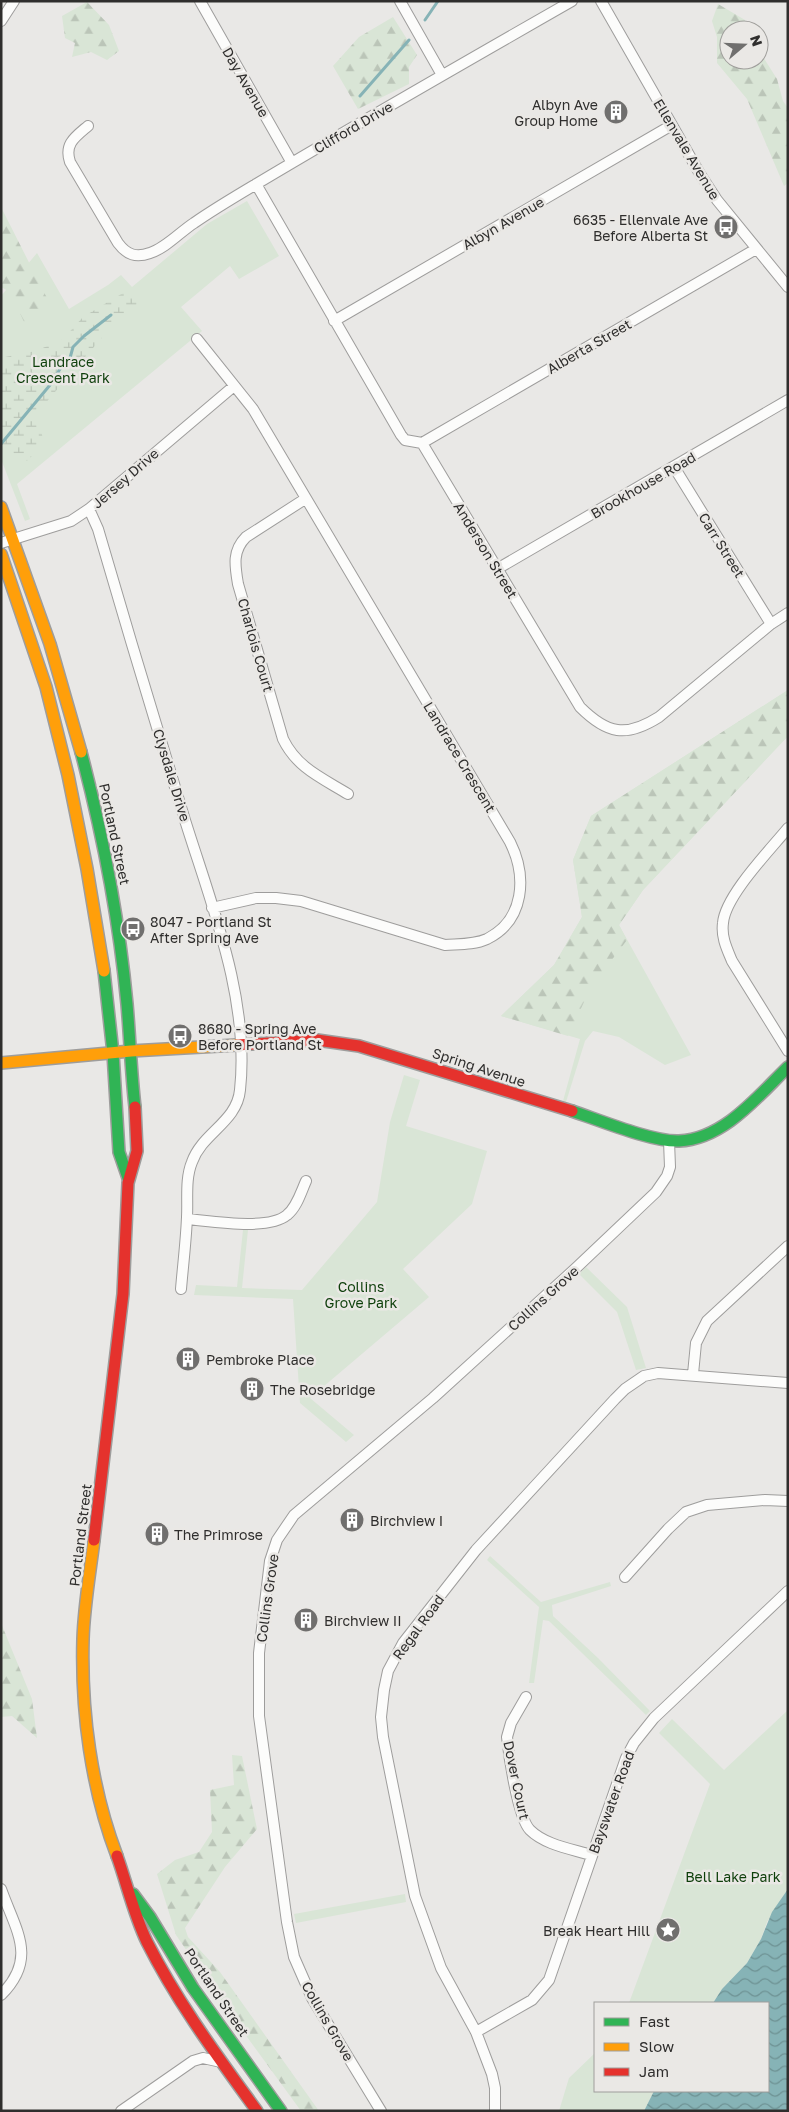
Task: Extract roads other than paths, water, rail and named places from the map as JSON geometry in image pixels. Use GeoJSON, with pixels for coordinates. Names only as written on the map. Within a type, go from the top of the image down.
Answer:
{"type":"FeatureCollection","features":[{"type":"Feature","properties":{"kind":"main road","name":"Portland Street"},"geometry":{"type":"LineString","coordinates":[[1,507],[14,539],[58,668],[86,771],[117,920],[126,983],[131,1050],[138,1150],[128,1178],[126,1256],[119,1334],[89,1579],[83,1646],[84,1689],[90,1747],[96,1783],[112,1841],[136,1917],[148,1944],[172,1987],[257,2111]]}},
{"type":"Feature","properties":{"kind":"main road","name":"Portland Street"},"geometry":{"type":"LineString","coordinates":[[1,554],[46,687],[68,775],[102,956],[113,1053],[119,1152],[128,1178]]}},
{"type":"Feature","properties":{"kind":"main road","name":"Spring Avenue"},"geometry":{"type":"LineString","coordinates":[[1,1064],[131,1050],[317,1040],[359,1046],[669,1141],[690,1140],[704,1136],[726,1125],[788,1067]]}},
{"type":"Feature","properties":{"kind":"main road","name":"Portland Street"},"geometry":{"type":"LineString","coordinates":[[129,1890],[150,1917],[193,1988],[281,2111]]}},
{"type":"Feature","properties":{"kind":"street"},"geometry":{"type":"LineString","coordinates":[[1,21],[14,1]]}},
{"type":"Feature","properties":{"kind":"street","name":"Day Avenue"},"geometry":{"type":"LineString","coordinates":[[200,1],[292,163]]}},
{"type":"Feature","properties":{"kind":"street"},"geometry":{"type":"LineString","coordinates":[[400,1],[442,75]]}},
{"type":"Feature","properties":{"kind":"street","name":"Clifford Drive"},"geometry":{"type":"LineString","coordinates":[[88,126],[70,142],[68,152],[70,162],[114,238],[123,250],[136,256],[152,253],[256,184],[572,1]]}},
{"type":"Feature","properties":{"kind":"street","name":"Ellenvale Avenue"},"geometry":{"type":"LineString","coordinates":[[601,1],[717,200],[788,287]]}},
{"type":"Feature","properties":{"kind":"street","name":"Albyn Avenue"},"geometry":{"type":"LineString","coordinates":[[334,320],[672,125]]}},
{"type":"Feature","properties":{"kind":"street"},"geometry":{"type":"LineString","coordinates":[[256,184],[401,435],[405,440],[422,443]]}},
{"type":"Feature","properties":{"kind":"street","name":"Alberta Street"},"geometry":{"type":"LineString","coordinates":[[422,443],[756,249]]}},
{"type":"Feature","properties":{"kind":"street","name":"Landrace Crescent"},"geometry":{"type":"LineString","coordinates":[[197,339],[253,409],[510,842],[517,856],[520,870],[520,889],[517,907],[510,920],[501,930],[486,940],[467,944],[445,945],[301,901],[256,898],[212,908]]}},
{"type":"Feature","properties":{"kind":"street","name":"Jersey Drive"},"geometry":{"type":"LineString","coordinates":[[1,543],[71,521],[89,509],[234,386]]}},
{"type":"Feature","properties":{"kind":"street","name":"Brookhouse Road"},"geometry":{"type":"LineString","coordinates":[[497,569],[788,400]]}},
{"type":"Feature","properties":{"kind":"street","name":"Anderson Street"},"geometry":{"type":"LineString","coordinates":[[422,443],[580,707],[603,727],[614,730],[634,729],[659,717],[771,624],[788,613]]}},
{"type":"Feature","properties":{"kind":"street","name":"Carr Street"},"geometry":{"type":"LineString","coordinates":[[674,467],[771,624]]}},
{"type":"Feature","properties":{"kind":"street","name":"Charlois Court"},"geometry":{"type":"LineString","coordinates":[[305,499],[246,537],[240,544],[236,552],[235,563],[238,584],[283,739],[290,753],[310,771],[348,794]]}},
{"type":"Feature","properties":{"kind":"street","name":"Clysdale Drive"},"geometry":{"type":"LineString","coordinates":[[89,509],[98,530],[212,908],[237,1002],[240,1044],[240,1091],[237,1105],[230,1116],[196,1152],[188,1179],[187,1219],[181,1289]]}},
{"type":"Feature","properties":{"kind":"street"},"geometry":{"type":"LineString","coordinates":[[788,828],[735,895],[725,911],[723,924],[726,946],[732,961],[788,1051]]}},
{"type":"Feature","properties":{"kind":"street","name":"Collins Grove"},"geometry":{"type":"LineString","coordinates":[[381,2111],[312,1998],[294,1956],[287,1922],[259,1716],[259,1653],[270,1561],[277,1540],[294,1515],[433,1398],[576,1268],[656,1192],[667,1176],[670,1166],[669,1141]]}},
{"type":"Feature","properties":{"kind":"street"},"geometry":{"type":"LineString","coordinates":[[187,1219],[252,1223],[270,1222],[280,1219],[288,1215],[306,1181]]}},
{"type":"Feature","properties":{"kind":"street"},"geometry":{"type":"LineString","coordinates":[[694,1374],[696,1343],[707,1321],[788,1246]]}},
{"type":"Feature","properties":{"kind":"street","name":"Regal Road"},"geometry":{"type":"LineString","coordinates":[[495,2111],[494,2081],[476,2032],[441,1968],[415,1896],[383,1737],[381,1717],[388,1671],[403,1643],[476,1550],[625,1389],[649,1375],[670,1373],[788,1382]]}},
{"type":"Feature","properties":{"kind":"street"},"geometry":{"type":"LineString","coordinates":[[625,1577],[668,1528],[686,1512],[707,1505],[765,1500],[788,1501]]}},
{"type":"Feature","properties":{"kind":"street","name":"Bayswater Road"},"geometry":{"type":"LineString","coordinates":[[476,2032],[524,2006],[546,1986],[626,1758],[634,1743],[654,1718],[788,1591]]}},
{"type":"Feature","properties":{"kind":"street","name":"Dover Court"},"geometry":{"type":"LineString","coordinates":[[526,1697],[511,1723],[506,1737],[525,1823],[536,1835],[592,1855]]}},
{"type":"Feature","properties":{"kind":"street"},"geometry":{"type":"LineString","coordinates":[[1,1889],[22,1951],[19,1971],[13,1983],[1,1995]]}},
{"type":"Feature","properties":{"kind":"street"},"geometry":{"type":"LineString","coordinates":[[121,2111],[193,2061],[203,2058],[222,2062]]}},
{"type":"Feature","properties":{"kind":"water"},"geometry":{"type":"Polygon","coordinates":[[[788,1889],[788,2111],[644,2111],[654,2092],[769,2092],[769,2002],[714,2002],[722,1989],[747,1963],[761,1939],[772,1912],[788,1889]]]}},
{"type":"Feature","properties":{"kind":"waterway"},"geometry":{"type":"LineString","coordinates":[[425,20],[438,1]]}},
{"type":"Feature","properties":{"kind":"waterway"},"geometry":{"type":"LineString","coordinates":[[360,96],[409,40]]}},
{"type":"Feature","properties":{"kind":"waterway"},"geometry":{"type":"LineString","coordinates":[[1,444],[50,385],[70,358],[73,347],[111,315]]}},
{"type":"Feature","properties":{"kind":"place","name":"Albyn Ave Group Home"},"geometry":{"type":"Point","coordinates":[616,112]}},
{"type":"Feature","properties":{"kind":"place","name":"6635 - Ellenvale Ave Before Alberta St"},"geometry":{"type":"Point","coordinates":[726,227]}},
{"type":"Feature","properties":{"kind":"place","name":"8047 - Portland St After Spring Ave"},"geometry":{"type":"Point","coordinates":[133,929]}},
{"type":"Feature","properties":{"kind":"place","name":"8680 - Spring Ave Before Portland St"},"geometry":{"type":"Point","coordinates":[180,1036]}},
{"type":"Feature","properties":{"kind":"place","name":"Pembroke Place"},"geometry":{"type":"Point","coordinates":[188,1359]}},
{"type":"Feature","properties":{"kind":"place","name":"The Rosebridge"},"geometry":{"type":"Point","coordinates":[252,1389]}},
{"type":"Feature","properties":{"kind":"place","name":"Birchview I"},"geometry":{"type":"Point","coordinates":[352,1520]}},
{"type":"Feature","properties":{"kind":"place","name":"The Primrose"},"geometry":{"type":"Point","coordinates":[157,1534]}},
{"type":"Feature","properties":{"kind":"place","name":"Birchview II"},"geometry":{"type":"Point","coordinates":[306,1620]}},
{"type":"Feature","properties":{"kind":"place","name":"Break Heart Hill"},"geometry":{"type":"Point","coordinates":[668,1930]}},
{"type":"Feature","properties":{"kind":"park label","name":"Landrace Crescent Park"},"geometry":{"type":"Point","coordinates":[63,370]}},
{"type":"Feature","properties":{"kind":"park label","name":"Collins Grove Park"},"geometry":{"type":"Point","coordinates":[361,1294]}},
{"type":"Feature","properties":{"kind":"park label","name":"Bell Lake Park"},"geometry":{"type":"Point","coordinates":[733,1876]}}]}
